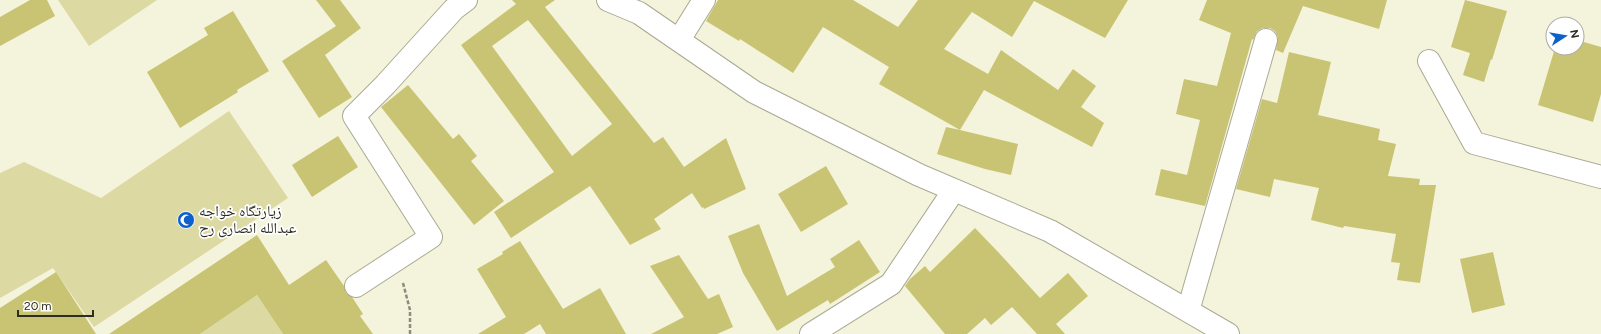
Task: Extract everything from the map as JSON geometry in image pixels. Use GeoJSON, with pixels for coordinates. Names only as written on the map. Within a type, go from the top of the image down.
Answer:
{"type":"FeatureCollection","features":[{"type":"Feature","properties":{"kind":"street"},"geometry":{"type":"LineString","coordinates":[[356,286],[431,237],[354,116],[385,85],[454,10],[466,0]]}},
{"type":"Feature","properties":{"kind":"street"},"geometry":{"type":"LineString","coordinates":[[608,0],[639,13],[754,92],[919,175],[1050,231],[1228,334]]}},
{"type":"Feature","properties":{"kind":"street"},"geometry":{"type":"LineString","coordinates":[[679,40],[704,0]]}},
{"type":"Feature","properties":{"kind":"street"},"geometry":{"type":"LineString","coordinates":[[1188,311],[1266,40]]}},
{"type":"Feature","properties":{"kind":"street"},"geometry":{"type":"LineString","coordinates":[[1429,61],[1474,143],[1601,177]]}},
{"type":"Feature","properties":{"kind":"street"},"geometry":{"type":"LineString","coordinates":[[811,334],[891,284],[954,190]]}},
{"type":"Feature","properties":{"kind":"path"},"geometry":{"type":"LineString","coordinates":[[397,259],[410,310],[410,334]]}},
{"type":"Feature","properties":{"kind":"shaded area"},"geometry":{"type":"Polygon","coordinates":[[[58,0],[157,0],[89,46],[58,0]]]}},
{"type":"Feature","properties":{"kind":"shaded area"},"geometry":{"type":"Polygon","coordinates":[[[229,111],[288,198],[94,327],[53,268],[0,298],[0,173],[24,162],[101,198],[229,111]]]}},
{"type":"Feature","properties":{"kind":"shaded area"},"geometry":{"type":"Polygon","coordinates":[[[257,295],[283,334],[200,334],[257,295]]]}},
{"type":"Feature","properties":{"kind":"building"},"geometry":{"type":"Polygon","coordinates":[[[30,0],[47,0],[55,16],[0,46],[0,17],[30,0]]]}},
{"type":"Feature","properties":{"kind":"building"},"geometry":{"type":"Polygon","coordinates":[[[316,0],[340,0],[361,28],[325,55],[352,97],[319,118],[282,61],[336,26],[316,0]]]}},
{"type":"Feature","properties":{"kind":"building"},"geometry":{"type":"Polygon","coordinates":[[[512,0],[555,0],[545,7],[654,143],[663,137],[684,167],[726,138],[746,189],[704,209],[692,193],[654,219],[661,229],[630,245],[590,186],[511,238],[494,212],[554,172],[461,45],[516,4],[512,0]],[[528,20],[492,46],[572,156],[612,124],[528,20]]]}},
{"type":"Feature","properties":{"kind":"building"},"geometry":{"type":"Polygon","coordinates":[[[718,0],[853,0],[898,27],[918,0],[1128,0],[1105,38],[1034,1],[1012,37],[972,12],[944,49],[988,74],[1001,50],[1058,90],[1073,69],[1096,86],[1081,107],[1104,123],[1092,147],[984,90],[960,130],[879,84],[889,67],[823,27],[793,73],[740,39],[739,41],[706,21],[718,0]]]}},
{"type":"Feature","properties":{"kind":"building"},"geometry":{"type":"Polygon","coordinates":[[[1207,0],[1387,0],[1379,29],[1303,6],[1283,53],[1276,50],[1278,37],[1275,31],[1270,28],[1263,28],[1257,31],[1253,40],[1252,39],[1205,206],[1155,195],[1161,169],[1187,175],[1200,120],[1176,114],[1184,79],[1217,86],[1231,33],[1199,20],[1207,0]]]}},
{"type":"Feature","properties":{"kind":"building"},"geometry":{"type":"Polygon","coordinates":[[[1465,0],[1507,11],[1484,82],[1463,75],[1470,53],[1451,47],[1465,0]]]}},
{"type":"Feature","properties":{"kind":"building"},"geometry":{"type":"Polygon","coordinates":[[[233,11],[269,71],[237,90],[238,92],[180,128],[147,72],[208,35],[204,28],[233,11]]]}},
{"type":"Feature","properties":{"kind":"building"},"geometry":{"type":"Polygon","coordinates":[[[1585,42],[1601,47],[1601,94],[1593,122],[1538,105],[1553,56],[1585,56],[1585,42]]]}},
{"type":"Feature","properties":{"kind":"building"},"geometry":{"type":"Polygon","coordinates":[[[1289,52],[1331,62],[1318,115],[1380,129],[1378,140],[1396,144],[1388,176],[1420,179],[1419,185],[1436,185],[1420,283],[1397,280],[1400,263],[1391,262],[1396,234],[1344,226],[1343,228],[1311,220],[1319,188],[1274,179],[1270,197],[1236,189],[1262,99],[1277,103],[1289,52]]]}},
{"type":"Feature","properties":{"kind":"building"},"geometry":{"type":"Polygon","coordinates":[[[408,85],[453,139],[459,134],[477,156],[471,161],[504,201],[474,225],[381,107],[408,85]]]}},
{"type":"Feature","properties":{"kind":"building"},"geometry":{"type":"Polygon","coordinates":[[[946,127],[1018,144],[1011,175],[985,169],[937,154],[946,127]]]}},
{"type":"Feature","properties":{"kind":"building"},"geometry":{"type":"Polygon","coordinates":[[[338,136],[358,167],[312,197],[292,165],[338,136]]]}},
{"type":"Feature","properties":{"kind":"building"},"geometry":{"type":"Polygon","coordinates":[[[826,166],[848,204],[801,232],[778,194],[826,166]]]}},
{"type":"Feature","properties":{"kind":"building"},"geometry":{"type":"Polygon","coordinates":[[[759,224],[787,296],[835,267],[830,259],[859,240],[880,272],[830,304],[828,300],[777,331],[743,273],[728,236],[759,224]]]}},
{"type":"Feature","properties":{"kind":"building"},"geometry":{"type":"Polygon","coordinates":[[[975,228],[1040,298],[1068,273],[1088,296],[1056,324],[1065,334],[1037,334],[1012,307],[991,325],[985,318],[967,334],[945,334],[905,286],[910,279],[925,266],[930,272],[975,228]]]}},
{"type":"Feature","properties":{"kind":"building"},"geometry":{"type":"Polygon","coordinates":[[[257,235],[289,285],[326,260],[344,286],[346,293],[352,297],[363,314],[360,316],[373,334],[283,334],[257,295],[200,334],[109,334],[257,235]]]}},
{"type":"Feature","properties":{"kind":"building"},"geometry":{"type":"Polygon","coordinates":[[[520,241],[563,309],[600,288],[626,334],[546,334],[540,324],[524,334],[478,334],[506,317],[477,269],[503,254],[502,252],[520,241]]]}},
{"type":"Feature","properties":{"kind":"building"},"geometry":{"type":"Polygon","coordinates":[[[1493,252],[1505,305],[1472,313],[1460,259],[1493,252]]]}},
{"type":"Feature","properties":{"kind":"building"},"geometry":{"type":"Polygon","coordinates":[[[679,255],[708,299],[719,294],[733,327],[717,334],[651,334],[684,317],[650,266],[679,255]]]}},
{"type":"Feature","properties":{"kind":"building"},"geometry":{"type":"Polygon","coordinates":[[[56,272],[96,334],[0,334],[0,308],[56,272]]]}},
{"type":"Feature","properties":{"kind":"place","name":"زیارتگاه خواجه عبدالله انصاری رح"},"geometry":{"type":"Point","coordinates":[186,220]}}]}
